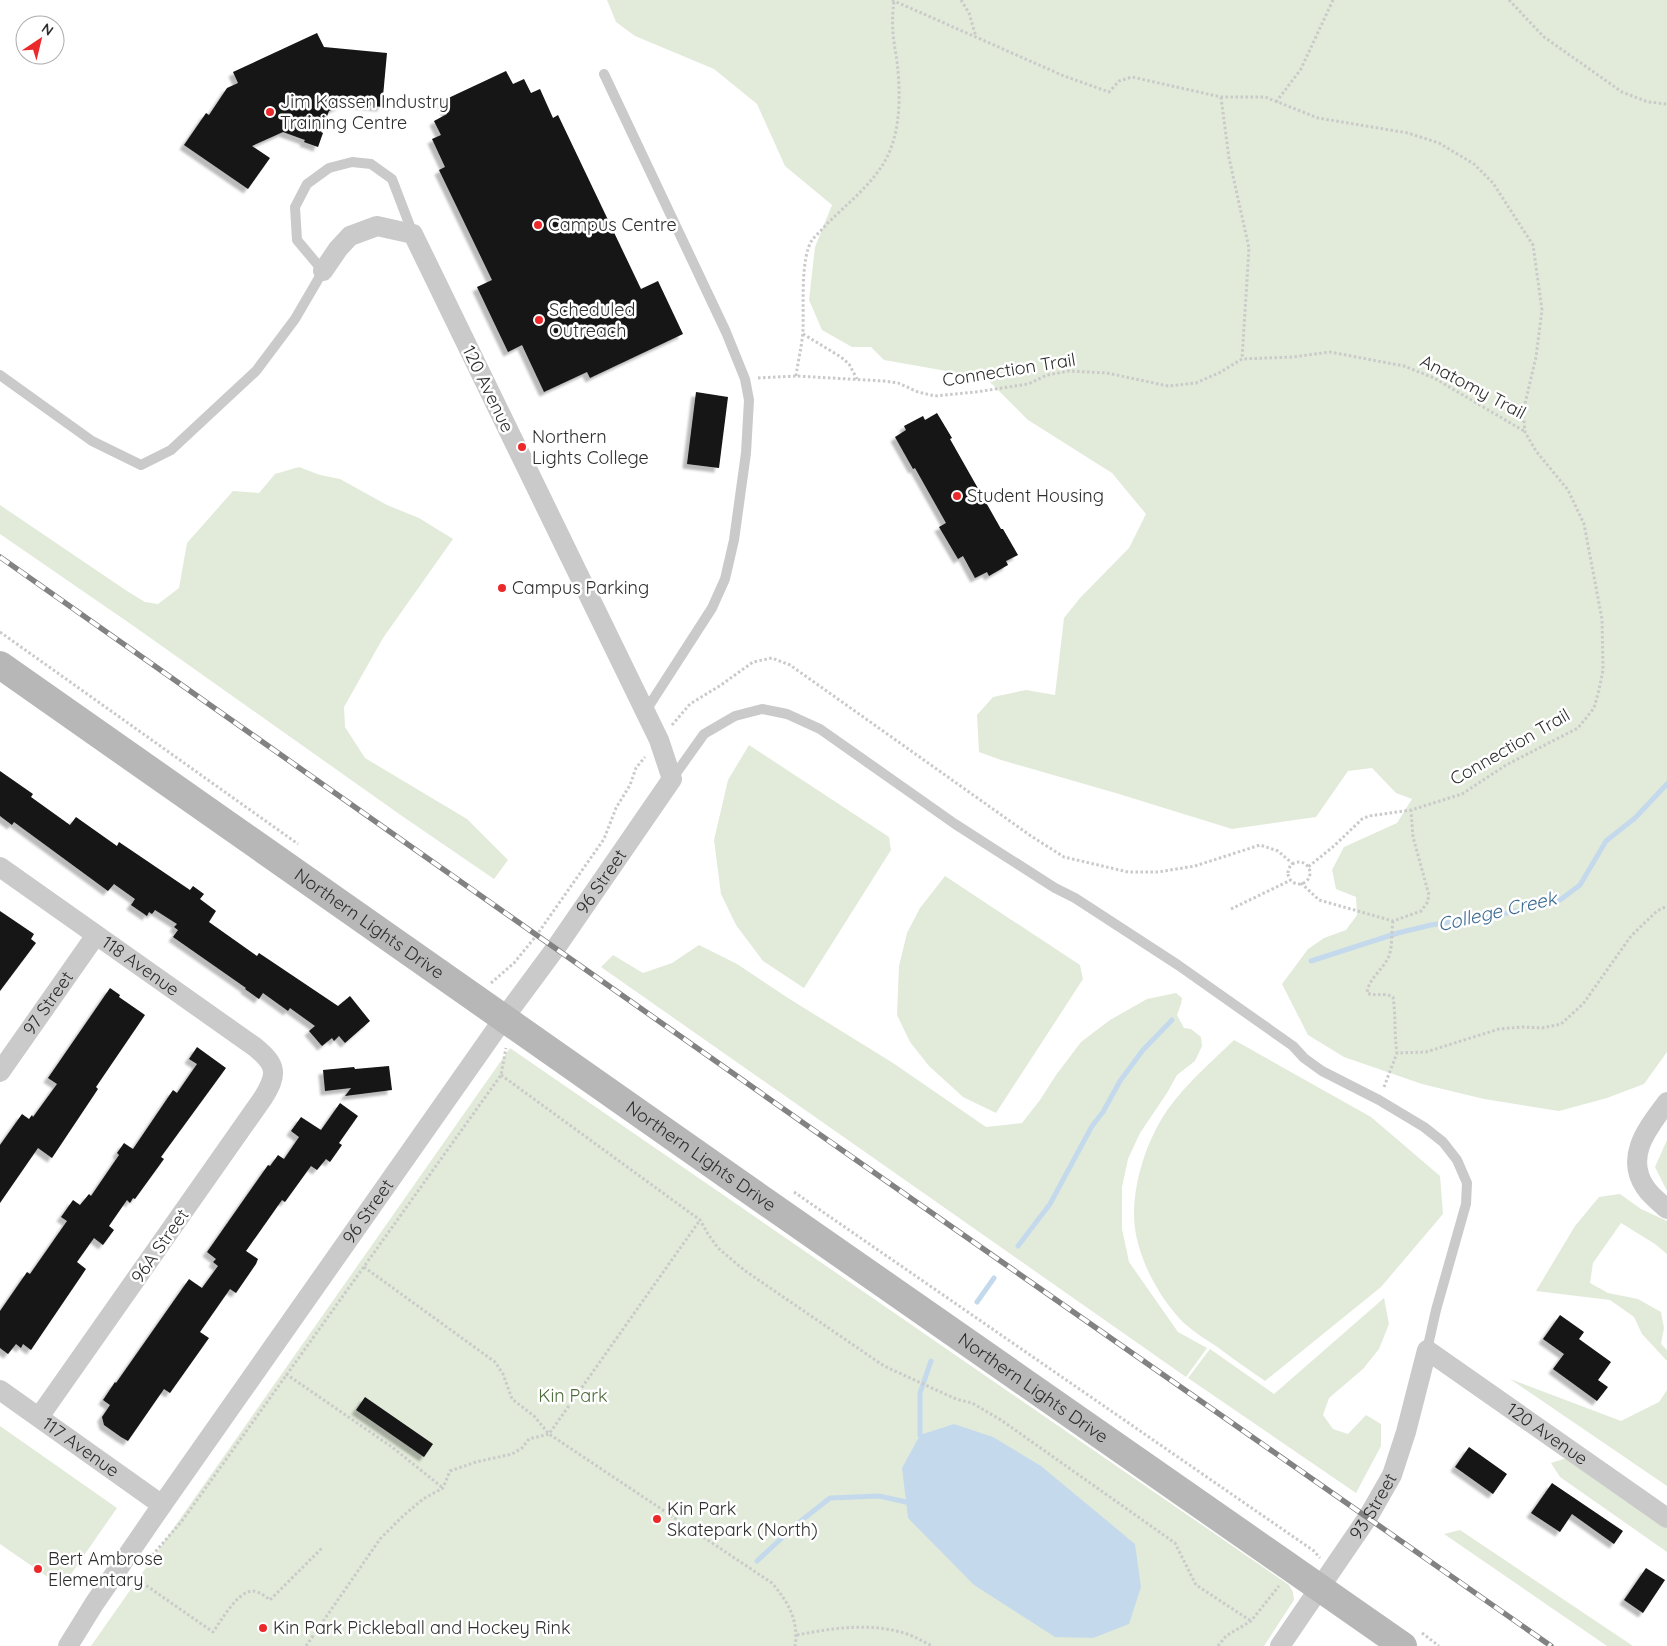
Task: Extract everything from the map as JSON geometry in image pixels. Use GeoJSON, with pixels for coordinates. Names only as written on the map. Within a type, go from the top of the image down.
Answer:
{"type":"FeatureCollection","features":[{"type":"Feature","properties":{"kind":"main road","name":"Northern Lights Drive"},"geometry":{"type":"LineString","coordinates":[[0,665],[733,1179],[1326,1579],[1410,1638]]}},
{"type":"Feature","properties":{"kind":"street"},"geometry":{"type":"LineString","coordinates":[[324,271],[338,248],[350,236],[377,226],[413,234]]}},
{"type":"Feature","properties":{"kind":"street","name":"120 Avenue"},"geometry":{"type":"LineString","coordinates":[[413,234],[659,740],[672,779]]}},
{"type":"Feature","properties":{"kind":"street","name":"96 Street"},"geometry":{"type":"LineString","coordinates":[[68,1646],[94,1604],[162,1505],[509,1021],[555,949],[672,779]]}},
{"type":"Feature","properties":{"kind":"street","name":"118 Avenue"},"geometry":{"type":"LineString","coordinates":[[0,867],[255,1047],[268,1058],[274,1071]]}},
{"type":"Feature","properties":{"kind":"street","name":"97 Street"},"geometry":{"type":"LineString","coordinates":[[0,1072],[96,935]]}},
{"type":"Feature","properties":{"kind":"street","name":"96A Street"},"geometry":{"type":"LineString","coordinates":[[39,1417],[263,1098],[271,1086],[274,1071]]}},
{"type":"Feature","properties":{"kind":"street"},"geometry":{"type":"LineString","coordinates":[[1667,1102],[1648,1129],[1640,1144],[1636,1160],[1638,1173],[1645,1187],[1667,1209]]}},
{"type":"Feature","properties":{"kind":"street","name":"120 Avenue"},"geometry":{"type":"LineString","coordinates":[[1427,1350],[1667,1518]]}},
{"type":"Feature","properties":{"kind":"street","name":"93 Street"},"geometry":{"type":"LineString","coordinates":[[1280,1646],[1368,1517],[1392,1475],[1406,1432],[1427,1350]]}},
{"type":"Feature","properties":{"kind":"street","name":"117 Avenue"},"geometry":{"type":"LineString","coordinates":[[0,1390],[162,1505]]}},
{"type":"Feature","properties":{"kind":"lane"},"geometry":{"type":"LineString","coordinates":[[604,74],[667,210],[712,300],[745,379],[749,400],[746,453],[734,540],[725,579],[712,608],[645,712]]}},
{"type":"Feature","properties":{"kind":"lane"},"geometry":{"type":"LineString","coordinates":[[0,375],[92,441],[141,465],[171,450],[256,371],[295,319],[324,271],[296,240],[294,207],[307,184],[329,168],[352,162],[371,164],[392,179],[413,234]]}},
{"type":"Feature","properties":{"kind":"lane"},"geometry":{"type":"LineString","coordinates":[[672,779],[704,734],[735,716],[762,709],[787,714],[820,729],[955,824],[1055,888],[1075,898],[1178,965],[1293,1046],[1304,1058],[1322,1071],[1379,1100],[1424,1127],[1443,1142],[1458,1160],[1467,1183],[1466,1204],[1436,1310],[1427,1350]]}},
{"type":"Feature","properties":{"kind":"path"},"geometry":{"type":"LineString","coordinates":[[796,376],[803,334],[807,251],[813,240],[884,165],[893,142],[898,114],[899,82],[892,37],[893,0],[1064,76],[1108,92],[1119,81],[1132,77],[1220,97],[1229,158],[1249,248],[1242,359]]}},
{"type":"Feature","properties":{"kind":"path"},"geometry":{"type":"LineString","coordinates":[[961,0],[969,13],[976,37]]}},
{"type":"Feature","properties":{"kind":"path"},"geometry":{"type":"LineString","coordinates":[[1276,102],[1301,70],[1333,0]]}},
{"type":"Feature","properties":{"kind":"path"},"geometry":{"type":"LineString","coordinates":[[1508,0],[1544,37],[1622,92],[1648,102],[1667,104]]}},
{"type":"Feature","properties":{"kind":"path","name":"Anatomy Trail"},"geometry":{"type":"LineString","coordinates":[[1220,97],[1264,97],[1318,118],[1408,133],[1439,143],[1474,164],[1493,183],[1533,245],[1542,310],[1536,357],[1522,412],[1525,432]]}},
{"type":"Feature","properties":{"kind":"path"},"geometry":{"type":"LineString","coordinates":[[803,334],[850,364],[857,379]]}},
{"type":"Feature","properties":{"kind":"path","name":"Anatomy Trail"},"geometry":{"type":"LineString","coordinates":[[1242,359],[1330,352],[1404,366],[1434,378],[1525,432]]}},
{"type":"Feature","properties":{"kind":"path","name":"Connection Trail"},"geometry":{"type":"LineString","coordinates":[[745,379],[796,376],[857,379],[898,383],[918,392],[935,396],[1028,384],[1048,375],[1069,371],[1107,373],[1168,386],[1196,383],[1219,373],[1242,359]]}},
{"type":"Feature","properties":{"kind":"path","name":"Connection Trail"},"geometry":{"type":"LineString","coordinates":[[1308,867],[1334,846],[1362,819],[1369,816],[1411,810],[1462,794],[1506,765],[1578,728],[1594,708],[1600,690],[1603,670],[1602,620],[1584,524],[1568,490],[1536,451],[1525,432]]}},
{"type":"Feature","properties":{"kind":"path"},"geometry":{"type":"LineString","coordinates":[[0,632],[298,845]]}},
{"type":"Feature","properties":{"kind":"path"},"geometry":{"type":"LineString","coordinates":[[146,1563],[182,1521],[501,1075],[509,1021],[491,982],[514,963],[536,936],[604,839],[616,808],[630,785],[636,768],[690,704],[753,662],[772,658],[790,664],[1031,836],[1064,857],[1128,872],[1158,872],[1195,866],[1260,845],[1278,851],[1293,864]]}},
{"type":"Feature","properties":{"kind":"path"},"geometry":{"type":"LineString","coordinates":[[1301,883],[1310,874],[1308,867],[1299,862],[1293,864],[1288,874],[1291,880],[1301,883],[1319,900],[1393,921],[1421,911],[1427,903],[1429,895],[1413,837],[1411,810]]}},
{"type":"Feature","properties":{"kind":"path"},"geometry":{"type":"LineString","coordinates":[[1231,909],[1291,880]]}},
{"type":"Feature","properties":{"kind":"path"},"geometry":{"type":"LineString","coordinates":[[1397,1053],[1426,1052],[1499,1029],[1542,1028],[1561,1024],[1583,1004],[1631,936],[1657,911],[1667,906]]}},
{"type":"Feature","properties":{"kind":"path"},"geometry":{"type":"LineString","coordinates":[[1379,1100],[1397,1053],[1395,1036],[1396,1015],[1393,997],[1387,994],[1373,996],[1367,993],[1368,988],[1381,971],[1389,956],[1393,921]]}},
{"type":"Feature","properties":{"kind":"path"},"geometry":{"type":"LineString","coordinates":[[501,1075],[700,1220],[718,1248],[744,1270],[884,1366],[956,1399],[972,1404],[1001,1420],[1174,1543],[1196,1585],[1251,1621],[1226,1636],[1218,1646]]}},
{"type":"Feature","properties":{"kind":"path"},"geometry":{"type":"LineString","coordinates":[[788,1188],[1314,1551],[1326,1579]]}},
{"type":"Feature","properties":{"kind":"path"},"geometry":{"type":"LineString","coordinates":[[306,1646],[380,1539],[416,1505],[443,1488],[450,1471],[476,1462],[512,1454],[522,1448],[529,1439],[549,1434],[700,1220]]}},
{"type":"Feature","properties":{"kind":"path"},"geometry":{"type":"LineString","coordinates":[[364,1266],[495,1362],[503,1374],[512,1399],[534,1416],[549,1434],[772,1583],[787,1601],[792,1614],[797,1635],[795,1646]]}},
{"type":"Feature","properties":{"kind":"path"},"geometry":{"type":"LineString","coordinates":[[286,1374],[392,1447],[443,1488]]}},
{"type":"Feature","properties":{"kind":"path"},"geometry":{"type":"LineString","coordinates":[[134,1577],[213,1632],[236,1600],[243,1594],[252,1591],[260,1593],[270,1600],[322,1548]]}},
{"type":"Feature","properties":{"kind":"path"},"geometry":{"type":"LineString","coordinates":[[128,1584],[140,1570]]}},
{"type":"Feature","properties":{"kind":"path"},"geometry":{"type":"LineString","coordinates":[[797,1635],[828,1629],[869,1626],[908,1634],[932,1646]]}},
{"type":"Feature","properties":{"kind":"path"},"geometry":{"type":"LineString","coordinates":[[1410,1638],[1439,1646]]}},
{"type":"Feature","properties":{"kind":"green space"},"geometry":{"type":"Polygon","coordinates":[[[607,0],[1667,0],[1667,1052],[1644,1084],[1607,1098],[1559,1111],[1484,1099],[1422,1084],[1344,1057],[1308,1035],[1282,984],[1308,949],[1324,938],[1346,930],[1357,915],[1356,897],[1336,889],[1332,870],[1344,847],[1397,823],[1412,799],[1396,793],[1372,768],[1348,771],[1316,817],[1232,829],[979,752],[977,715],[993,697],[1026,690],[1055,695],[1064,618],[1080,598],[1129,548],[1146,514],[1112,473],[1028,420],[986,378],[884,360],[871,347],[852,347],[822,330],[809,300],[815,247],[832,205],[785,166],[757,104],[714,69],[635,36],[616,22],[607,0]]]}},
{"type":"Feature","properties":{"kind":"green space"},"geometry":{"type":"Polygon","coordinates":[[[299,467],[320,475],[340,479],[387,505],[419,518],[453,539],[383,638],[344,707],[345,727],[365,758],[467,819],[508,860],[494,879],[0,534],[0,505],[127,591],[145,602],[158,604],[179,588],[187,543],[233,491],[259,493],[275,474],[299,467]]]}},
{"type":"Feature","properties":{"kind":"green space"},"geometry":{"type":"Polygon","coordinates":[[[749,745],[889,837],[891,850],[804,988],[763,961],[736,925],[721,894],[714,840],[728,780],[749,745]]]}},
{"type":"Feature","properties":{"kind":"green space"},"geometry":{"type":"Polygon","coordinates":[[[945,876],[1080,965],[1083,979],[996,1113],[963,1097],[929,1066],[910,1042],[897,1015],[899,966],[907,933],[920,908],[945,876]]]}},
{"type":"Feature","properties":{"kind":"green space"},"geometry":{"type":"Polygon","coordinates":[[[699,945],[737,964],[893,1063],[986,1127],[1022,1123],[1081,1042],[1110,1020],[1147,999],[1176,993],[1182,998],[1177,1015],[1184,1028],[1191,1029],[1201,1037],[1202,1046],[1195,1061],[1177,1075],[1140,1133],[1128,1159],[1122,1187],[1122,1229],[1129,1262],[1178,1332],[1207,1348],[1186,1377],[601,967],[613,955],[643,973],[672,963],[699,945]]]}},
{"type":"Feature","properties":{"kind":"green space"},"geometry":{"type":"Polygon","coordinates":[[[1234,1040],[1371,1117],[1440,1176],[1443,1214],[1381,1287],[1265,1381],[1192,1330],[1175,1313],[1149,1273],[1135,1227],[1134,1212],[1137,1185],[1144,1158],[1154,1132],[1168,1109],[1183,1090],[1234,1040]]]}},
{"type":"Feature","properties":{"kind":"green space","name":"Kin Park"},"geometry":{"type":"Polygon","coordinates":[[[510,1048],[1289,1585],[1293,1592],[1294,1600],[1264,1646],[91,1646],[510,1048]]]}},
{"type":"Feature","properties":{"kind":"green space"},"geometry":{"type":"Polygon","coordinates":[[[1667,1140],[1667,1191],[1655,1167],[1667,1140]]]}},
{"type":"Feature","properties":{"kind":"green space"},"geometry":{"type":"Polygon","coordinates":[[[1620,1194],[1641,1209],[1667,1221],[1667,1254],[1655,1244],[1621,1223],[1593,1263],[1590,1283],[1608,1293],[1638,1299],[1661,1312],[1664,1328],[1661,1344],[1667,1350],[1667,1361],[1642,1334],[1634,1317],[1610,1300],[1536,1291],[1575,1226],[1599,1197],[1620,1194]]]}},
{"type":"Feature","properties":{"kind":"green space"},"geometry":{"type":"Polygon","coordinates":[[[1384,1298],[1389,1324],[1379,1349],[1363,1369],[1329,1398],[1323,1415],[1333,1429],[1348,1434],[1366,1415],[1381,1424],[1381,1446],[1356,1493],[1188,1378],[1210,1349],[1274,1394],[1384,1298]]]}},
{"type":"Feature","properties":{"kind":"green space"},"geometry":{"type":"Polygon","coordinates":[[[1510,1379],[1621,1421],[1659,1402],[1667,1390],[1667,1486],[1510,1379]]]}},
{"type":"Feature","properties":{"kind":"green space","name":"Bert Ambrose Elementary"},"geometry":{"type":"Polygon","coordinates":[[[0,1426],[117,1508],[62,1587],[0,1544],[0,1426]]]}},
{"type":"Feature","properties":{"kind":"green space"},"geometry":{"type":"Polygon","coordinates":[[[1567,1458],[1667,1528],[1667,1552],[1560,1477],[1551,1463],[1567,1458]]]}},
{"type":"Feature","properties":{"kind":"green space"},"geometry":{"type":"Polygon","coordinates":[[[1460,1530],[1633,1646],[1607,1646],[1444,1534],[1460,1530]]]}},
{"type":"Feature","properties":{"kind":"water"},"geometry":{"type":"Polygon","coordinates":[[[954,1424],[993,1437],[1041,1466],[1135,1544],[1141,1587],[1129,1624],[1093,1638],[1055,1637],[974,1585],[908,1518],[902,1468],[920,1435],[954,1424]]]}},
{"type":"Feature","properties":{"kind":"building","name":"Jim Kassen Industry Training Centre"},"geometry":{"type":"Polygon","coordinates":[[[317,33],[324,47],[387,53],[382,107],[345,103],[329,111],[321,132],[323,133],[318,147],[283,132],[252,146],[270,158],[248,189],[184,145],[206,113],[209,115],[227,88],[238,83],[233,72],[317,33]]]}},
{"type":"Feature","properties":{"kind":"building","name":"Campus Centre"},"geometry":{"type":"Polygon","coordinates":[[[506,71],[513,84],[524,79],[531,93],[540,89],[553,118],[558,115],[641,289],[658,281],[683,334],[590,378],[587,372],[544,392],[522,345],[508,352],[477,287],[492,280],[439,170],[445,167],[432,139],[441,135],[434,121],[447,114],[442,101],[506,71]]]}},
{"type":"Feature","properties":{"kind":"building"},"geometry":{"type":"Polygon","coordinates":[[[696,392],[728,397],[719,468],[687,464],[696,392]]]}},
{"type":"Feature","properties":{"kind":"building","name":"Student Housing"},"geometry":{"type":"Polygon","coordinates":[[[937,413],[1001,529],[1003,529],[1018,555],[1006,561],[1008,565],[989,576],[987,572],[975,578],[963,556],[958,559],[939,527],[946,523],[895,437],[906,430],[904,426],[923,416],[925,420],[937,413]]]}},
{"type":"Feature","properties":{"kind":"building"},"geometry":{"type":"Polygon","coordinates":[[[0,771],[33,794],[31,797],[70,825],[76,817],[117,846],[119,842],[190,890],[193,886],[204,894],[200,899],[216,911],[209,922],[257,956],[259,953],[338,1006],[350,996],[370,1021],[345,1043],[339,1036],[334,1041],[332,1038],[322,1046],[309,1031],[315,1026],[290,1008],[288,1011],[263,993],[259,999],[173,937],[178,930],[174,927],[177,924],[155,910],[152,914],[149,912],[147,916],[131,905],[135,899],[114,884],[108,891],[14,822],[12,825],[0,816],[0,771]]]}},
{"type":"Feature","properties":{"kind":"building"},"geometry":{"type":"Polygon","coordinates":[[[0,911],[34,934],[31,939],[36,943],[0,991],[0,911]]]}},
{"type":"Feature","properties":{"kind":"building"},"geometry":{"type":"Polygon","coordinates":[[[110,988],[120,995],[119,997],[145,1015],[96,1087],[98,1089],[52,1158],[38,1148],[0,1203],[0,1145],[22,1114],[29,1119],[32,1115],[33,1117],[57,1084],[48,1078],[110,988]]]}},
{"type":"Feature","properties":{"kind":"building"},"geometry":{"type":"Polygon","coordinates":[[[197,1047],[226,1068],[161,1157],[164,1159],[135,1199],[133,1198],[130,1203],[127,1200],[109,1226],[114,1230],[103,1245],[94,1238],[77,1262],[86,1269],[31,1350],[23,1344],[21,1348],[16,1344],[8,1354],[0,1348],[0,1311],[27,1272],[30,1274],[67,1221],[61,1217],[73,1200],[80,1205],[89,1194],[91,1196],[119,1155],[117,1153],[124,1143],[133,1149],[173,1090],[177,1093],[197,1064],[189,1059],[197,1047]]]}},
{"type":"Feature","properties":{"kind":"building"},"geometry":{"type":"Polygon","coordinates":[[[389,1066],[392,1090],[345,1096],[351,1088],[325,1091],[323,1070],[389,1066]]]}},
{"type":"Feature","properties":{"kind":"building"},"geometry":{"type":"Polygon","coordinates":[[[340,1103],[358,1116],[339,1143],[342,1145],[330,1162],[326,1159],[317,1170],[311,1166],[285,1202],[282,1200],[246,1251],[258,1259],[256,1264],[236,1293],[230,1289],[200,1332],[209,1338],[170,1393],[164,1389],[128,1441],[121,1437],[104,1425],[102,1417],[110,1405],[103,1400],[189,1279],[202,1288],[218,1266],[213,1262],[216,1259],[207,1252],[268,1165],[270,1166],[278,1155],[284,1159],[299,1137],[291,1131],[301,1117],[321,1130],[340,1103]]]}},
{"type":"Feature","properties":{"kind":"building"},"geometry":{"type":"Polygon","coordinates":[[[1560,1315],[1584,1332],[1579,1339],[1611,1362],[1598,1380],[1608,1387],[1597,1401],[1553,1369],[1564,1354],[1543,1339],[1560,1315]]]}},
{"type":"Feature","properties":{"kind":"building"},"geometry":{"type":"Polygon","coordinates":[[[365,1397],[433,1444],[424,1457],[356,1410],[365,1397]]]}},
{"type":"Feature","properties":{"kind":"building"},"geometry":{"type":"Polygon","coordinates":[[[1469,1447],[1507,1474],[1493,1494],[1455,1467],[1469,1447]]]}},
{"type":"Feature","properties":{"kind":"building"},"geometry":{"type":"Polygon","coordinates":[[[1552,1483],[1623,1531],[1614,1544],[1572,1514],[1560,1532],[1531,1513],[1552,1483]]]}},
{"type":"Feature","properties":{"kind":"building"},"geometry":{"type":"Polygon","coordinates":[[[1646,1568],[1665,1580],[1643,1613],[1624,1600],[1646,1568]]]}},
{"type":"Feature","properties":{"kind":"waterway","name":"College Creek"},"geometry":{"type":"LineString","coordinates":[[1311,961],[1398,933],[1431,925],[1503,914],[1560,900],[1580,885],[1606,841],[1635,818],[1667,784]]}},
{"type":"Feature","properties":{"kind":"waterway"},"geometry":{"type":"LineString","coordinates":[[1018,1246],[1050,1204],[1092,1126],[1103,1112],[1120,1081],[1143,1050],[1172,1020]]}},
{"type":"Feature","properties":{"kind":"waterway"},"geometry":{"type":"LineString","coordinates":[[977,1302],[994,1278]]}},
{"type":"Feature","properties":{"kind":"waterway"},"geometry":{"type":"LineString","coordinates":[[920,1435],[920,1393],[931,1361]]}},
{"type":"Feature","properties":{"kind":"waterway"},"geometry":{"type":"LineString","coordinates":[[757,1561],[797,1524],[830,1498],[879,1496],[906,1502]]}},
{"type":"Feature","properties":{"kind":"railway"},"geometry":{"type":"LineString","coordinates":[[0,557],[829,1141],[1551,1646]]}},
{"type":"Feature","properties":{"kind":"place","name":"Jim Kassen Industry Training Centre"},"geometry":{"type":"Point","coordinates":[270,112]}},
{"type":"Feature","properties":{"kind":"place","name":"Campus Centre"},"geometry":{"type":"Point","coordinates":[538,225]}},
{"type":"Feature","properties":{"kind":"place","name":"Scheduled Outreach"},"geometry":{"type":"Point","coordinates":[539,320]}},
{"type":"Feature","properties":{"kind":"place","name":"Northern Lights College"},"geometry":{"type":"Point","coordinates":[522,447]}},
{"type":"Feature","properties":{"kind":"place","name":"Student Housing"},"geometry":{"type":"Point","coordinates":[957,496]}},
{"type":"Feature","properties":{"kind":"place","name":"Campus Parking"},"geometry":{"type":"Point","coordinates":[502,588]}},
{"type":"Feature","properties":{"kind":"place","name":"Kin Park Skatepark (North)"},"geometry":{"type":"Point","coordinates":[657,1519]}},
{"type":"Feature","properties":{"kind":"place","name":"Bert Ambrose Elementary"},"geometry":{"type":"Point","coordinates":[38,1569]}},
{"type":"Feature","properties":{"kind":"place","name":"Kin Park Pickleball and Hockey Rink"},"geometry":{"type":"Point","coordinates":[263,1628]}}]}
